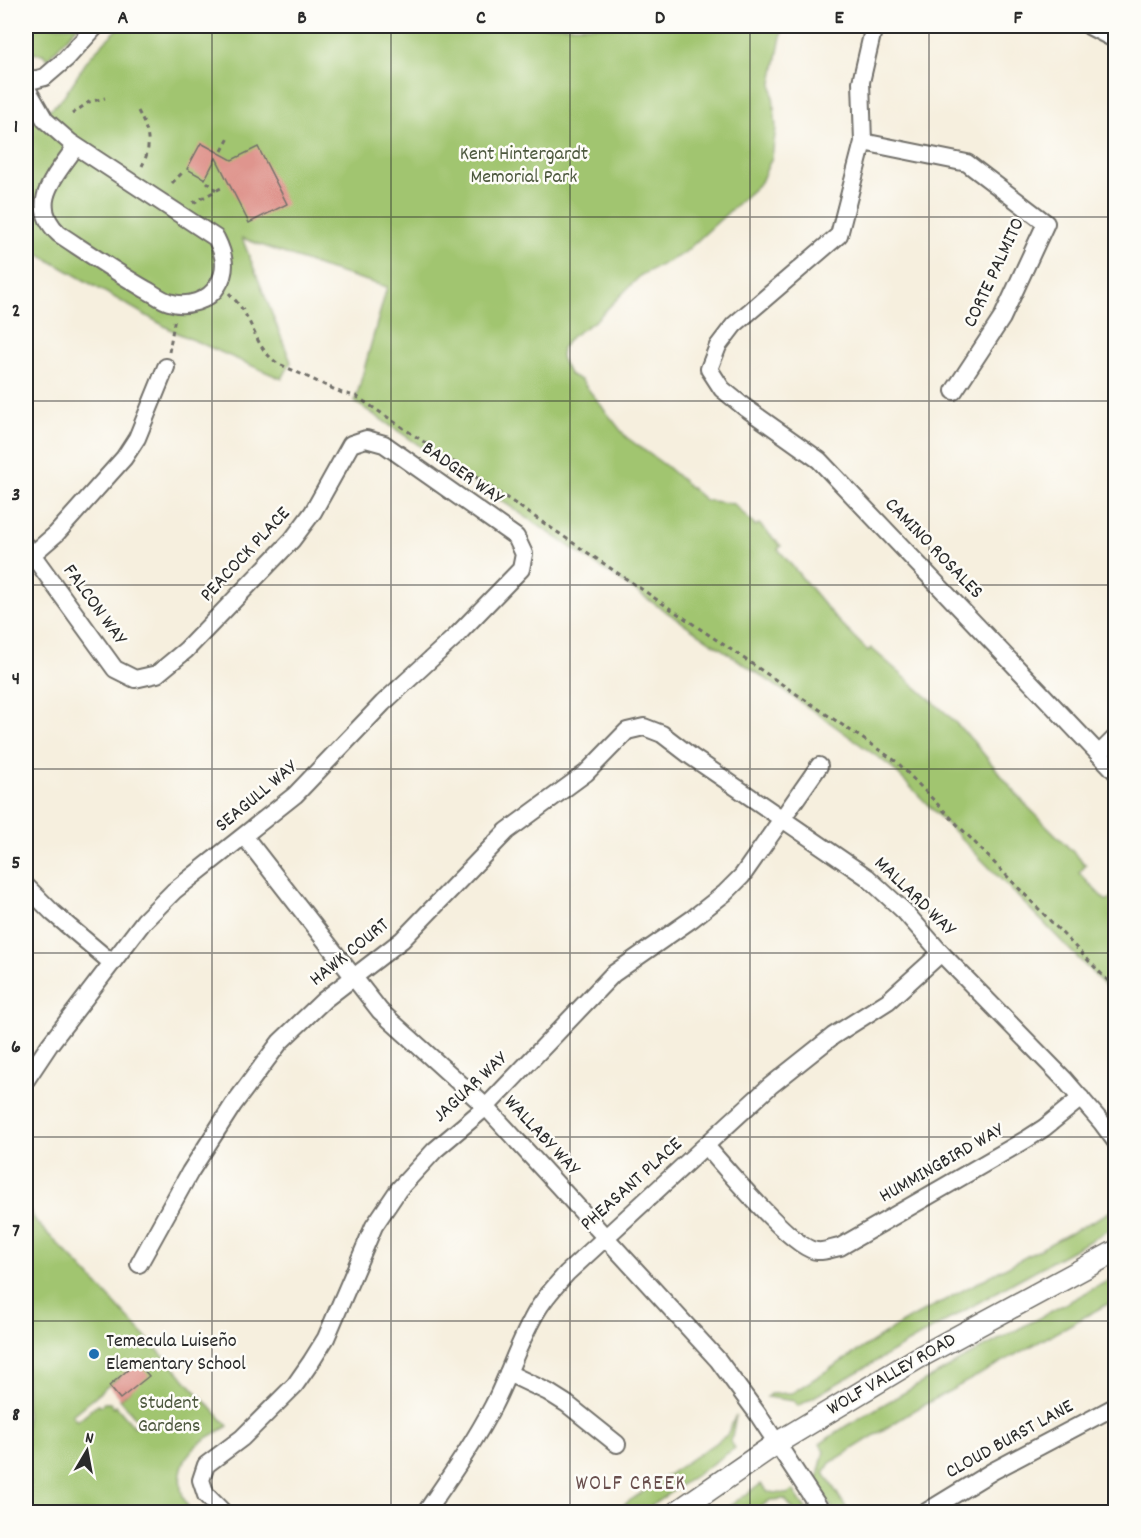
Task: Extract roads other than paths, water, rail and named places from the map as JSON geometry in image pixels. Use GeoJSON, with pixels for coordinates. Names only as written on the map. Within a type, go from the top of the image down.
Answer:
{"type":"FeatureCollection","features":[{"type":"Feature","properties":{"kind":"main road","name":"WOLF VALLEY ROAD"},"geometry":{"type":"LineString","coordinates":[[677,1512],[777,1443],[918,1358],[1116,1251]]}},
{"type":"Feature","properties":{"kind":"street"},"geometry":{"type":"LineString","coordinates":[[26,81],[45,77],[66,59],[96,26]]}},
{"type":"Feature","properties":{"kind":"street"},"geometry":{"type":"LineString","coordinates":[[863,142],[861,82],[874,26]]}},
{"type":"Feature","properties":{"kind":"street"},"geometry":{"type":"LineString","coordinates":[[1089,26],[1116,40]]}},
{"type":"Feature","properties":{"kind":"street"},"geometry":{"type":"LineString","coordinates":[[26,87],[45,120],[76,146],[216,238],[225,262],[224,274],[213,293],[193,303],[168,302],[59,234],[52,227],[45,212],[46,191],[76,146]]}},
{"type":"Feature","properties":{"kind":"street","name":"CAMINO ROSALES"},"geometry":{"type":"LineString","coordinates":[[863,142],[839,235],[734,325],[717,346],[709,369],[722,389],[819,460],[1116,772]]}},
{"type":"Feature","properties":{"kind":"street","name":"CORTE PALMITO"},"geometry":{"type":"LineString","coordinates":[[863,142],[967,164],[1046,223],[1002,318],[954,391]]}},
{"type":"Feature","properties":{"kind":"street"},"geometry":{"type":"LineString","coordinates":[[28,554],[56,534],[124,458],[137,438],[166,368]]}},
{"type":"Feature","properties":{"kind":"street","name":"BADGER WAY"},"geometry":{"type":"LineString","coordinates":[[366,439],[384,444],[516,537],[524,554]]}},
{"type":"Feature","properties":{"kind":"street","name":"PEACOCK PLACE"},"geometry":{"type":"LineString","coordinates":[[135,679],[156,674],[186,650],[292,540],[313,512],[351,444],[366,439]]}},
{"type":"Feature","properties":{"kind":"street","name":"FALCON WAY"},"geometry":{"type":"LineString","coordinates":[[28,554],[115,669],[135,679]]}},
{"type":"Feature","properties":{"kind":"street","name":"SEAGULL WAY"},"geometry":{"type":"LineString","coordinates":[[26,1080],[144,921],[174,891],[295,795],[383,703],[494,599],[521,569],[524,554]]}},
{"type":"Feature","properties":{"kind":"street","name":"MALLARD WAY"},"geometry":{"type":"LineString","coordinates":[[644,727],[662,734],[867,878],[903,911],[1081,1098],[1116,1143]]}},
{"type":"Feature","properties":{"kind":"street","name":"HAWK COURT"},"geometry":{"type":"LineString","coordinates":[[139,1264],[190,1172],[233,1105],[280,1042],[324,1000],[402,940],[507,831],[586,773],[627,731],[644,727]]}},
{"type":"Feature","properties":{"kind":"street"},"geometry":{"type":"LineString","coordinates":[[1099,754],[1116,737]]}},
{"type":"Feature","properties":{"kind":"street","name":"JAGUAR WAY"},"geometry":{"type":"LineString","coordinates":[[223,1512],[206,1495],[201,1480],[206,1465],[242,1438],[295,1385],[326,1338],[374,1226],[399,1189],[435,1150],[486,1107],[613,974],[725,893],[742,876],[819,766]]}},
{"type":"Feature","properties":{"kind":"street","name":"WALLABY WAY"},"geometry":{"type":"LineString","coordinates":[[244,836],[381,1011],[486,1107],[718,1360],[777,1443],[822,1512]]}},
{"type":"Feature","properties":{"kind":"street"},"geometry":{"type":"LineString","coordinates":[[26,886],[53,913],[112,963]]}},
{"type":"Feature","properties":{"kind":"street","name":"PHEASANT PLACE"},"geometry":{"type":"LineString","coordinates":[[426,1512],[493,1406],[523,1338],[542,1303],[567,1273],[770,1086],[832,1036],[888,1001],[941,953]]}},
{"type":"Feature","properties":{"kind":"street","name":"HUMMINGBIRD WAY"},"geometry":{"type":"LineString","coordinates":[[706,1146],[773,1220],[795,1240],[816,1252],[840,1247],[1027,1139],[1081,1098]]}},
{"type":"Feature","properties":{"kind":"street"},"geometry":{"type":"LineString","coordinates":[[508,1373],[567,1404],[617,1444]]}},
{"type":"Feature","properties":{"kind":"street","name":"CLOUD BURST LANE"},"geometry":{"type":"LineString","coordinates":[[926,1512],[993,1471],[1116,1406]]}},
{"type":"Feature","properties":{"kind":"place","name":"Temecula Luiseño Elementary School"},"geometry":{"type":"Point","coordinates":[94,1354]}},
{"type":"Feature","properties":{"kind":"district","name":"WOLF CREEK"},"geometry":{"type":"Point","coordinates":[631,1485]}},
{"type":"Feature","properties":{"kind":"park label","name":"Kent Hintergardt Memorial Park"},"geometry":{"type":"Point","coordinates":[524,166]}},
{"type":"Feature","properties":{"kind":"park label","name":"Student Gardens"},"geometry":{"type":"Point","coordinates":[169,1416]}}]}
